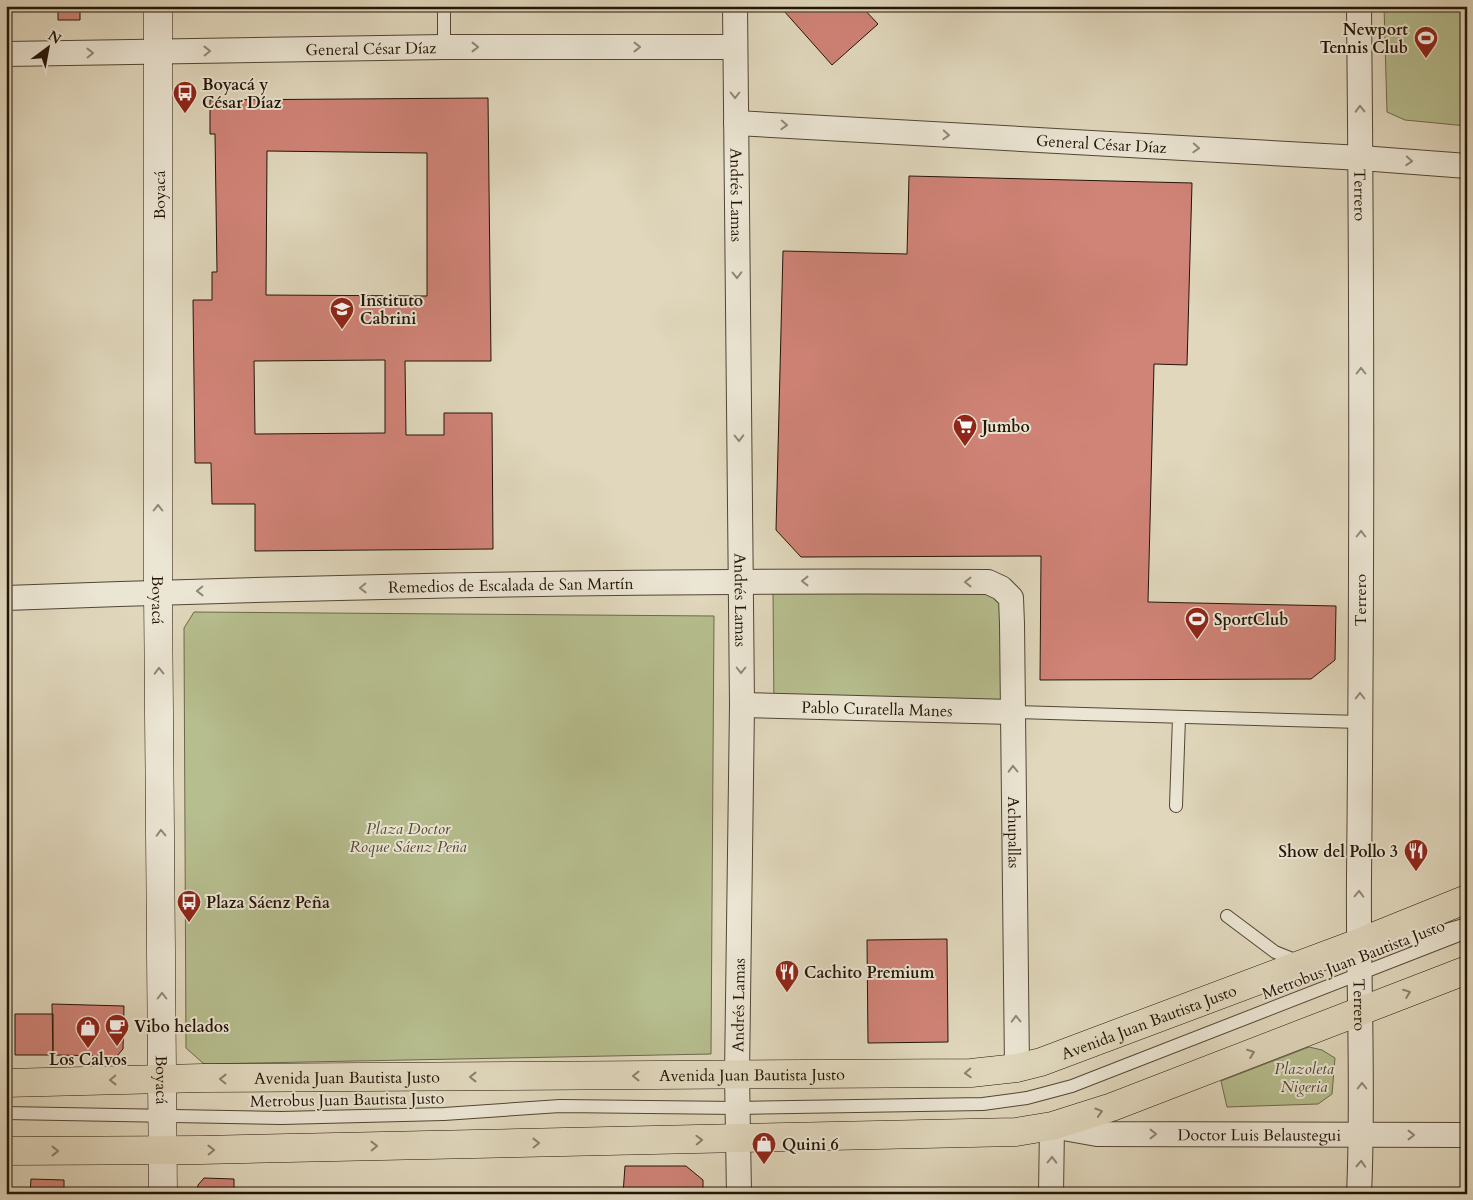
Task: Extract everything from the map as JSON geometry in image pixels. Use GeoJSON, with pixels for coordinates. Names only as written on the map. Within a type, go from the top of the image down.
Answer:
{"type":"FeatureCollection","features":[{"type":"Feature","properties":{"kind":"main road","name":"Avenida Juan Bautista Justo"},"geometry":{"type":"LineString","coordinates":[[6,1082],[971,1073],[1017,1068],[1041,1062],[1467,899]]}},
{"type":"Feature","properties":{"kind":"main road"},"geometry":{"type":"LineString","coordinates":[[6,1151],[162,1150],[975,1135],[1016,1132],[1052,1126],[1112,1107],[1467,970]]}},
{"type":"Feature","properties":{"kind":"street","name":"Boyacá"},"geometry":{"type":"LineString","coordinates":[[158,6],[158,592],[163,1194]]}},
{"type":"Feature","properties":{"kind":"street","name":"Andrés Lamas"},"geometry":{"type":"LineString","coordinates":[[735,6],[742,705],[737,1076],[739,1194]]}},
{"type":"Feature","properties":{"kind":"street","name":"Terrero"},"geometry":{"type":"LineString","coordinates":[[1359,6],[1361,158],[1358,942],[1362,1010],[1362,1135],[1359,1194]]}},
{"type":"Feature","properties":{"kind":"street","name":"General César Díaz"},"geometry":{"type":"LineString","coordinates":[[6,54],[444,47],[735,47]]}},
{"type":"Feature","properties":{"kind":"street","name":"General César Díaz"},"geometry":{"type":"LineString","coordinates":[[736,123],[1361,158],[1467,166]]}},
{"type":"Feature","properties":{"kind":"street","name":"Remedios de Escalada de San Martín"},"geometry":{"type":"LineString","coordinates":[[6,598],[158,592],[741,581],[988,582],[1001,588],[1011,598]]}},
{"type":"Feature","properties":{"kind":"street","name":"Achupallas"},"geometry":{"type":"LineString","coordinates":[[1011,598],[1017,1068]]}},
{"type":"Feature","properties":{"kind":"street","name":"Pablo Curatella Manes"},"geometry":{"type":"LineString","coordinates":[[742,705],[1012,712]]}},
{"type":"Feature","properties":{"kind":"street","name":"Doctor Luis Belaustegui"},"geometry":{"type":"LineString","coordinates":[[1052,1126],[1097,1134],[1467,1135]]}},
{"type":"Feature","properties":{"kind":"street"},"geometry":{"type":"LineString","coordinates":[[1051,1194],[1052,1126]]}},
{"type":"Feature","properties":{"kind":"lane"},"geometry":{"type":"LineString","coordinates":[[444,6],[444,47]]}},
{"type":"Feature","properties":{"kind":"lane"},"geometry":{"type":"LineString","coordinates":[[1012,712],[1360,722]]}},
{"type":"Feature","properties":{"kind":"lane"},"geometry":{"type":"LineString","coordinates":[[1176,806],[1179,717]]}},
{"type":"Feature","properties":{"kind":"lane"},"geometry":{"type":"LineString","coordinates":[[1227,916],[1275,952],[1302,963]]}},
{"type":"Feature","properties":{"kind":"lane","name":"Metrobus Juan Bautista Justo"},"geometry":{"type":"LineString","coordinates":[[1358,942],[1415,939],[1467,924]]}},
{"type":"Feature","properties":{"kind":"lane","name":"Metrobus Juan Bautista Justo"},"geometry":{"type":"LineString","coordinates":[[6,1113],[281,1118],[435,1114],[560,1106],[737,1108],[983,1104],[1037,1096],[1072,1086],[1467,932]]}},
{"type":"Feature","properties":{"kind":"green space","name":"Newport Tennis Club"},"geometry":{"type":"Polygon","coordinates":[[[1384,6],[1467,6],[1467,126],[1405,120],[1387,112],[1384,6]]]}},
{"type":"Feature","properties":{"kind":"green space"},"geometry":{"type":"Polygon","coordinates":[[[773,590],[1007,590],[1008,716],[774,716],[773,590]]]}},
{"type":"Feature","properties":{"kind":"green space","name":"Plaza Doctor Roque Sáenz Peña"},"geometry":{"type":"Polygon","coordinates":[[[194,612],[714,616],[711,1054],[204,1064],[186,1048],[184,628],[194,612]]]}},
{"type":"Feature","properties":{"kind":"green space","name":"Plazoleta Nigeria"},"geometry":{"type":"Polygon","coordinates":[[[1309,1047],[1322,1050],[1335,1058],[1332,1094],[1318,1104],[1227,1107],[1221,1081],[1309,1047]]]}},
{"type":"Feature","properties":{"kind":"building"},"geometry":{"type":"Polygon","coordinates":[[[58,6],[80,6],[80,20],[58,20],[58,6]]]}},
{"type":"Feature","properties":{"kind":"building"},"geometry":{"type":"Polygon","coordinates":[[[221,6],[294,6],[295,10],[221,11],[221,6]]]}},
{"type":"Feature","properties":{"kind":"building"},"geometry":{"type":"Polygon","coordinates":[[[789,6],[861,6],[878,24],[832,65],[784,11],[789,6]]]}},
{"type":"Feature","properties":{"kind":"building","name":"Instituto Cabrini"},"geometry":{"type":"Polygon","coordinates":[[[488,98],[491,361],[405,361],[406,435],[444,435],[444,413],[492,413],[493,549],[255,551],[255,504],[212,504],[211,463],[195,463],[193,300],[212,300],[212,272],[217,272],[215,134],[210,134],[210,100],[488,98]],[[267,151],[266,295],[427,296],[427,153],[267,151]],[[385,360],[254,361],[255,434],[385,433],[385,360]]]}},
{"type":"Feature","properties":{"kind":"building","name":"Jumbo"},"geometry":{"type":"Polygon","coordinates":[[[909,176],[1192,183],[1187,365],[1154,364],[1148,602],[1336,606],[1335,660],[1311,679],[1040,680],[1041,556],[801,557],[776,530],[783,251],[907,254],[909,176]]]}},
{"type":"Feature","properties":{"kind":"building"},"geometry":{"type":"Polygon","coordinates":[[[947,939],[948,1042],[868,1043],[867,940],[947,939]]]}},
{"type":"Feature","properties":{"kind":"building"},"geometry":{"type":"Polygon","coordinates":[[[52,1004],[124,1006],[123,1049],[117,1056],[53,1055],[52,1004]]]}},
{"type":"Feature","properties":{"kind":"building"},"geometry":{"type":"Polygon","coordinates":[[[15,1014],[53,1014],[53,1055],[15,1055],[15,1014]]]}},
{"type":"Feature","properties":{"kind":"building"},"geometry":{"type":"Polygon","coordinates":[[[625,1166],[686,1166],[703,1180],[703,1194],[623,1194],[625,1166]]]}},
{"type":"Feature","properties":{"kind":"building"},"geometry":{"type":"Polygon","coordinates":[[[204,1178],[234,1179],[234,1194],[197,1194],[198,1185],[204,1178]]]}},
{"type":"Feature","properties":{"kind":"building"},"geometry":{"type":"Polygon","coordinates":[[[31,1179],[64,1180],[64,1194],[30,1194],[31,1179]]]}},
{"type":"Feature","properties":{"kind":"place","name":"Newport Tennis Club"},"geometry":{"type":"Point","coordinates":[1426,59]}},
{"type":"Feature","properties":{"kind":"place","name":"Boyacá y César Díaz"},"geometry":{"type":"Point","coordinates":[185,114]}},
{"type":"Feature","properties":{"kind":"place","name":"Instituto Cabrini"},"geometry":{"type":"Point","coordinates":[342,330]}},
{"type":"Feature","properties":{"kind":"place","name":"Jumbo"},"geometry":{"type":"Point","coordinates":[965,447]}},
{"type":"Feature","properties":{"kind":"place","name":"SportClub"},"geometry":{"type":"Point","coordinates":[1197,640]}},
{"type":"Feature","properties":{"kind":"place","name":"Show del Pollo 3"},"geometry":{"type":"Point","coordinates":[1416,872]}},
{"type":"Feature","properties":{"kind":"place","name":"Plaza Sáenz Peña"},"geometry":{"type":"Point","coordinates":[189,923]}},
{"type":"Feature","properties":{"kind":"place","name":"Cachito Premium"},"geometry":{"type":"Point","coordinates":[787,993]}},
{"type":"Feature","properties":{"kind":"place","name":"Vibo helados"},"geometry":{"type":"Point","coordinates":[117,1047]}},
{"type":"Feature","properties":{"kind":"place","name":"Los Calvos"},"geometry":{"type":"Point","coordinates":[88,1049]}},
{"type":"Feature","properties":{"kind":"place","name":"Quini 6"},"geometry":{"type":"Point","coordinates":[764,1165]}}]}
